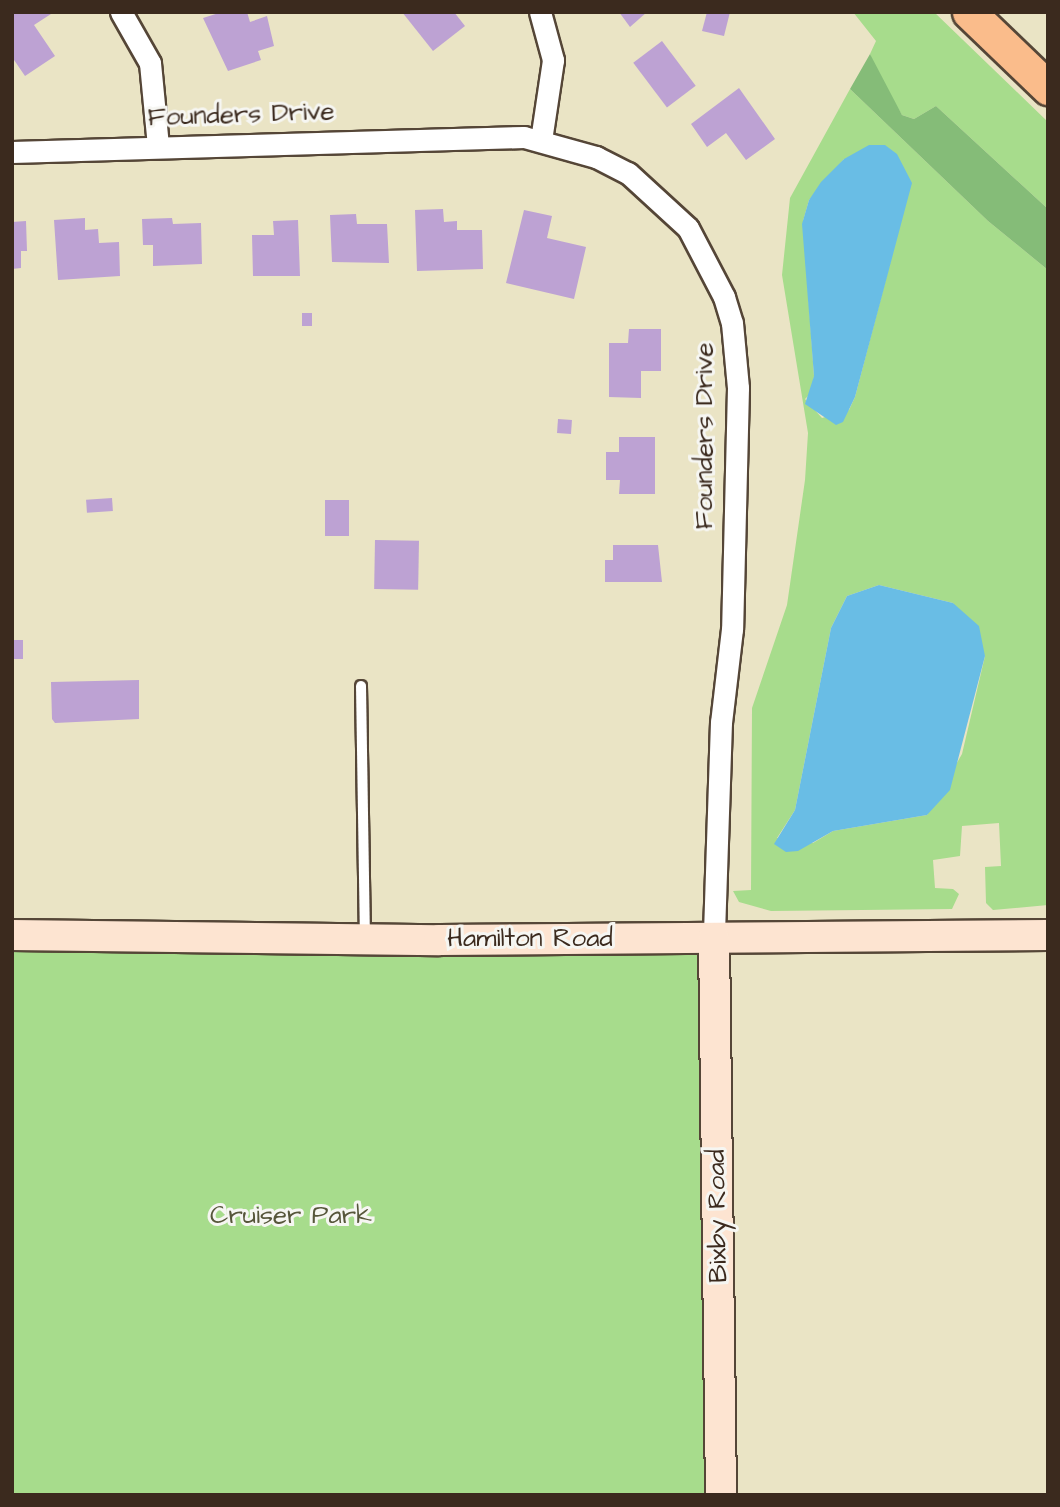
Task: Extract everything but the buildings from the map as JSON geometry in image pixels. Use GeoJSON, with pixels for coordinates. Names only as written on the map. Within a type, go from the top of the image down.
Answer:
{"type":"FeatureCollection","features":[{"type":"Feature","properties":{"kind":"main road"},"geometry":{"type":"LineString","coordinates":[[969,12],[1048,88]]}},
{"type":"Feature","properties":{"kind":"main road","name":"Hamilton Road"},"geometry":{"type":"LineString","coordinates":[[12,935],[365,939],[1048,935]]}},
{"type":"Feature","properties":{"kind":"main road","name":"Bixby Road"},"geometry":{"type":"LineString","coordinates":[[714,938],[721,1495]]}},
{"type":"Feature","properties":{"kind":"street"},"geometry":{"type":"LineString","coordinates":[[121,12],[150,63],[158,146]]}},
{"type":"Feature","properties":{"kind":"street"},"geometry":{"type":"LineString","coordinates":[[540,12],[553,60],[541,140]]}},
{"type":"Feature","properties":{"kind":"street","name":"Founders Drive"},"geometry":{"type":"LineString","coordinates":[[12,152],[486,136],[541,140],[596,157],[628,173],[675,214],[714,272],[732,323],[738,388],[734,575],[721,722],[714,938]]}},
{"type":"Feature","properties":{"kind":"lane"},"geometry":{"type":"LineString","coordinates":[[361,686],[365,939]]}},
{"type":"Feature","properties":{"kind":"green space"},"geometry":{"type":"Polygon","coordinates":[[[853,12],[934,12],[1048,122],[1048,209],[936,106],[914,119],[902,115],[876,73],[870,54],[876,41],[853,12]]]}},
{"type":"Feature","properties":{"kind":"green space"},"geometry":{"type":"Polygon","coordinates":[[[870,54],[902,115],[914,119],[936,106],[1048,209],[1048,270],[988,221],[850,89],[870,54]]]}},
{"type":"Feature","properties":{"kind":"green space"},"geometry":{"type":"Polygon","coordinates":[[[850,89],[988,221],[1048,270],[1048,905],[993,910],[986,903],[985,867],[1001,866],[999,823],[962,826],[960,856],[933,860],[935,888],[953,889],[959,894],[952,909],[771,911],[739,902],[733,891],[751,890],[752,708],[787,605],[805,480],[808,433],[782,275],[790,198],[850,89]],[[844,159],[809,200],[803,221],[814,376],[812,392],[805,399],[822,418],[849,410],[855,397],[911,183],[844,159]],[[879,585],[847,596],[831,628],[795,810],[777,838],[813,843],[833,831],[927,815],[962,754],[985,656],[953,603],[879,585]]]}},
{"type":"Feature","properties":{"kind":"green space","name":"Cruiser Park"},"geometry":{"type":"Polygon","coordinates":[[[12,935],[714,935],[714,1495],[12,1495],[12,935]]]}},
{"type":"Feature","properties":{"kind":"water"},"geometry":{"type":"Polygon","coordinates":[[[869,145],[885,145],[897,154],[912,183],[855,397],[843,422],[836,425],[805,404],[814,376],[802,224],[809,200],[821,182],[844,159],[869,145]]]}},
{"type":"Feature","properties":{"kind":"water"},"geometry":{"type":"Polygon","coordinates":[[[879,585],[953,603],[979,626],[985,656],[950,790],[927,815],[833,831],[798,851],[786,852],[774,844],[795,810],[831,628],[847,596],[879,585]]]}}]}
